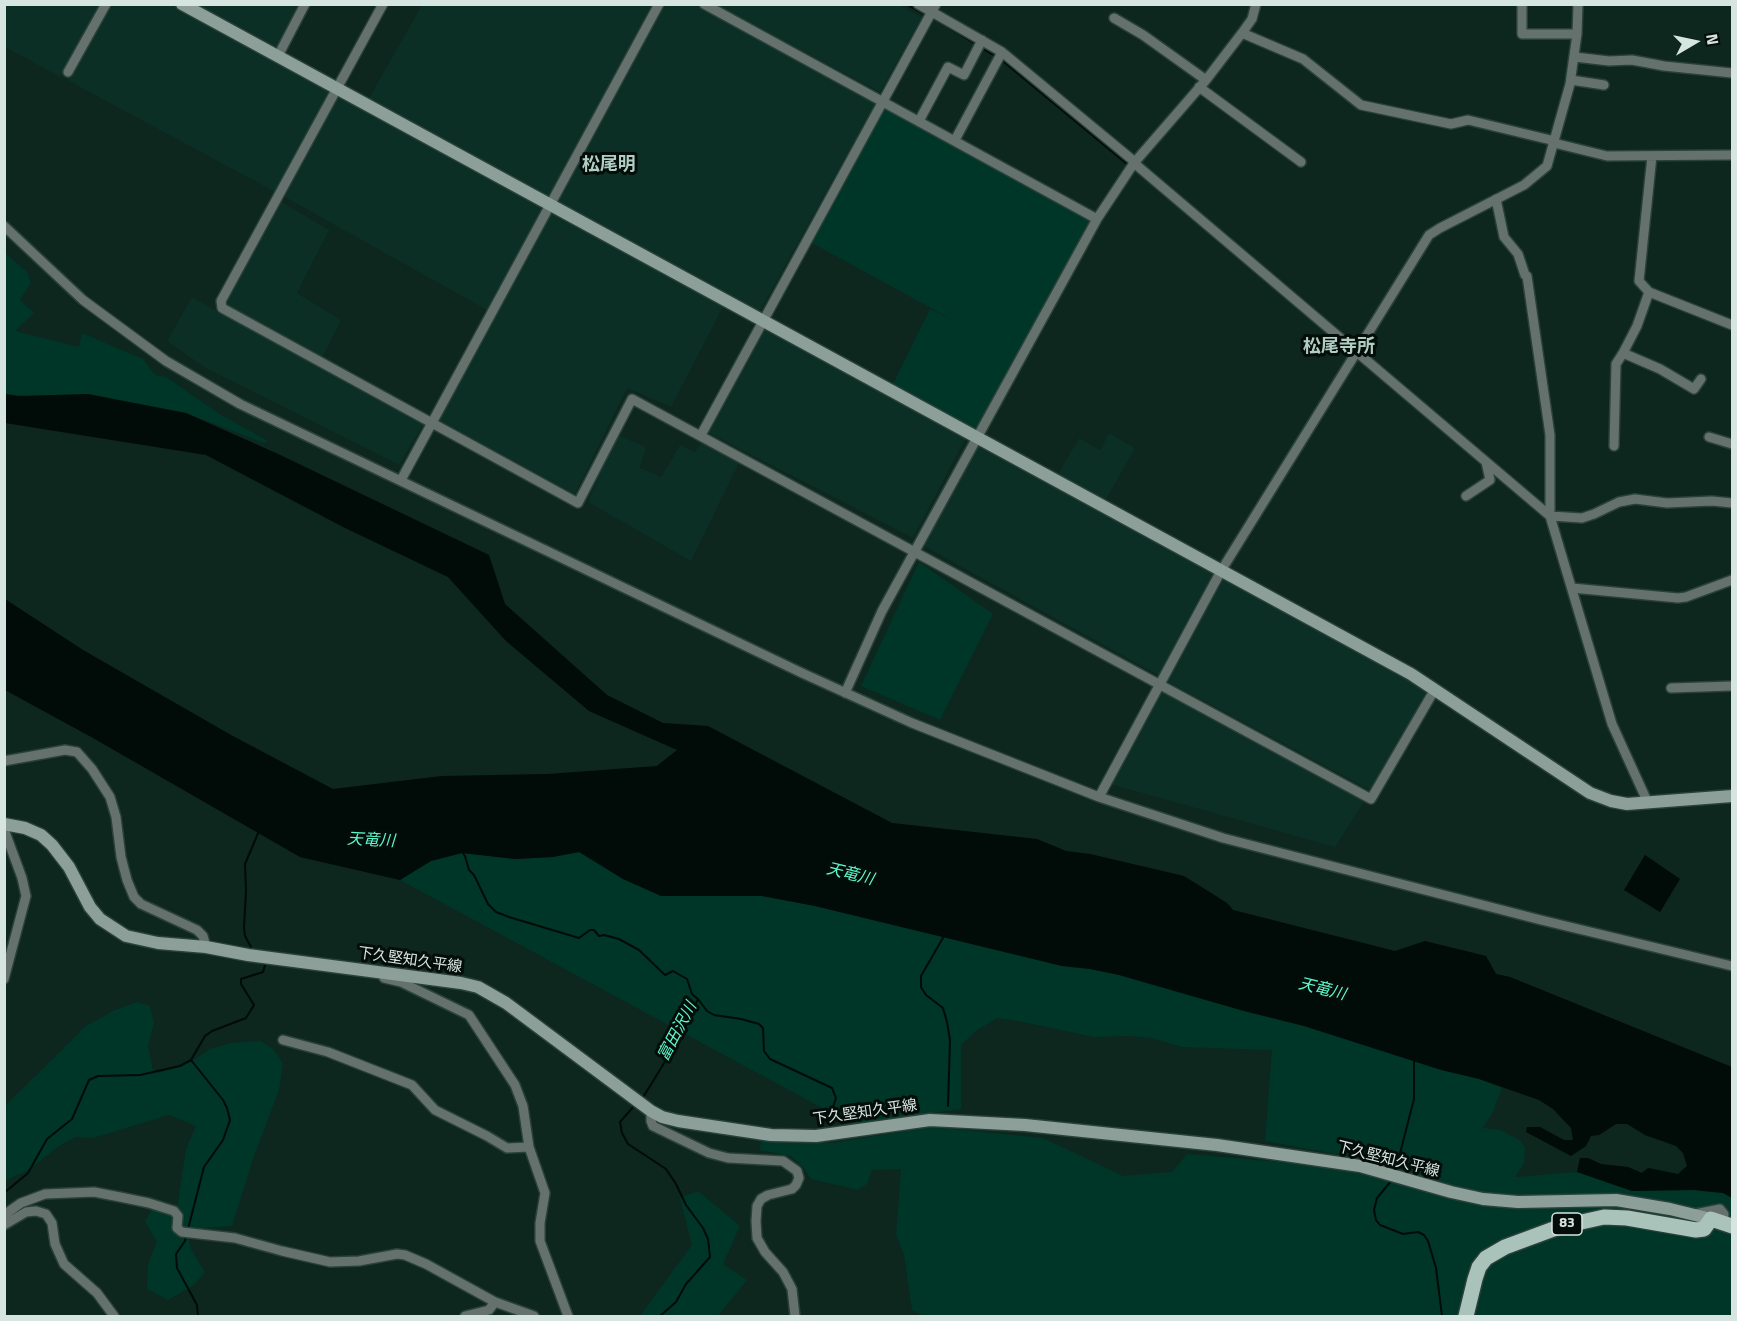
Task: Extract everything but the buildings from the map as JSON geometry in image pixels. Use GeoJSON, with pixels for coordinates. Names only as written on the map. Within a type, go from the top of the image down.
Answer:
{"type":"FeatureCollection","features":[{"type":"Feature","properties":{"kind":"main road"},"geometry":{"type":"LineString","coordinates":[[182,4],[1411,674],[1590,793],[1627,804],[1732,796]]}},
{"type":"Feature","properties":{"kind":"main road","name":"下久堅知久平線"},"geometry":{"type":"LineString","coordinates":[[4,824],[25,828],[41,835],[52,844],[69,867],[90,907],[100,919],[126,936],[140,940],[206,947],[248,955],[461,983],[487,992],[506,1003],[647,1109],[662,1117],[678,1121],[786,1136],[818,1137],[930,1120],[1025,1125],[1217,1145],[1351,1164],[1484,1199],[1528,1202],[1616,1200],[1695,1214],[1722,1222]]}},
{"type":"Feature","properties":{"kind":"main road","name":"83"},"geometry":{"type":"LineString","coordinates":[[1466,1317],[1479,1267],[1486,1258],[1544,1232],[1571,1222],[1604,1217],[1627,1218],[1696,1230],[1722,1222]]}},
{"type":"Feature","properties":{"kind":"street"},"geometry":{"type":"LineString","coordinates":[[68,72],[106,4]]}},
{"type":"Feature","properties":{"kind":"street"},"geometry":{"type":"LineString","coordinates":[[278,56],[305,4]]}},
{"type":"Feature","properties":{"kind":"street"},"geometry":{"type":"LineString","coordinates":[[383,4],[221,301],[222,308],[578,503],[632,399],[915,550],[1158,685],[1371,799],[1435,689]]}},
{"type":"Feature","properties":{"kind":"street"},"geometry":{"type":"LineString","coordinates":[[401,480],[659,4]]}},
{"type":"Feature","properties":{"kind":"street"},"geometry":{"type":"LineString","coordinates":[[704,4],[1097,219]]}},
{"type":"Feature","properties":{"kind":"street"},"geometry":{"type":"LineString","coordinates":[[918,4],[1002,52],[1550,516],[1582,518],[1619,502],[1635,498],[1667,503],[1712,501],[1732,503]]}},
{"type":"Feature","properties":{"kind":"street"},"geometry":{"type":"LineString","coordinates":[[845,693],[882,611],[1097,219],[1134,162],[1202,84],[1242,33],[1252,19],[1256,4]]}},
{"type":"Feature","properties":{"kind":"street"},"geometry":{"type":"LineString","coordinates":[[1521,4],[1522,34],[1577,34]]}},
{"type":"Feature","properties":{"kind":"street"},"geometry":{"type":"LineString","coordinates":[[1099,797],[1221,571],[1429,236],[1440,228],[1524,185],[1543,171],[1550,162],[1571,80],[1575,57],[1578,4]]}},
{"type":"Feature","properties":{"kind":"street"},"geometry":{"type":"LineString","coordinates":[[701,435],[932,13]]}},
{"type":"Feature","properties":{"kind":"street"},"geometry":{"type":"LineString","coordinates":[[1114,18],[1143,34],[1301,162]]}},
{"type":"Feature","properties":{"kind":"street"},"geometry":{"type":"LineString","coordinates":[[1242,33],[1304,59],[1361,105],[1451,124],[1468,120],[1607,156],[1732,155]]}},
{"type":"Feature","properties":{"kind":"street"},"geometry":{"type":"LineString","coordinates":[[919,121],[948,67],[964,75],[982,40]]}},
{"type":"Feature","properties":{"kind":"street"},"geometry":{"type":"LineString","coordinates":[[955,140],[1002,52]]}},
{"type":"Feature","properties":{"kind":"street"},"geometry":{"type":"LineString","coordinates":[[1575,57],[1609,61],[1632,60],[1664,66],[1732,73]]}},
{"type":"Feature","properties":{"kind":"street"},"geometry":{"type":"LineString","coordinates":[[1571,80],[1604,85]]}},
{"type":"Feature","properties":{"kind":"street"},"geometry":{"type":"LineString","coordinates":[[1652,156],[1639,281],[1649,292],[1732,325]]}},
{"type":"Feature","properties":{"kind":"street"},"geometry":{"type":"LineString","coordinates":[[1496,200],[1504,237],[1520,256],[1528,285],[1550,435],[1550,516],[1612,724],[1648,803]]}},
{"type":"Feature","properties":{"kind":"street"},"geometry":{"type":"LineString","coordinates":[[4,226],[84,300],[165,360],[240,404],[912,723],[1099,797],[1223,838],[1541,920],[1732,966]]}},
{"type":"Feature","properties":{"kind":"street"},"geometry":{"type":"LineString","coordinates":[[1614,446],[1616,364],[1637,326],[1649,292]]}},
{"type":"Feature","properties":{"kind":"street"},"geometry":{"type":"LineString","coordinates":[[1623,353],[1660,369],[1694,389],[1701,379]]}},
{"type":"Feature","properties":{"kind":"street"},"geometry":{"type":"LineString","coordinates":[[1710,437],[1732,444]]}},
{"type":"Feature","properties":{"kind":"street"},"geometry":{"type":"LineString","coordinates":[[1466,496],[1490,480],[1486,462]]}},
{"type":"Feature","properties":{"kind":"street"},"geometry":{"type":"LineString","coordinates":[[1572,588],[1678,598],[1732,580]]}},
{"type":"Feature","properties":{"kind":"street"},"geometry":{"type":"LineString","coordinates":[[1671,688],[1732,686]]}},
{"type":"Feature","properties":{"kind":"street"},"geometry":{"type":"LineString","coordinates":[[4,761],[65,750],[77,752],[92,769],[110,797],[116,817],[121,857],[134,897],[141,904],[197,930],[203,936],[206,947]]}},
{"type":"Feature","properties":{"kind":"street"},"geometry":{"type":"LineString","coordinates":[[4,829],[22,878],[26,896],[4,979]]}},
{"type":"Feature","properties":{"kind":"street"},"geometry":{"type":"LineString","coordinates":[[372,970],[381,977],[401,982],[469,1015],[515,1085],[523,1106],[529,1147],[545,1193],[540,1223],[540,1241],[568,1317]]}},
{"type":"Feature","properties":{"kind":"street"},"geometry":{"type":"LineString","coordinates":[[283,1040],[328,1052],[412,1085],[435,1110],[507,1149],[529,1147]]}},
{"type":"Feature","properties":{"kind":"street"},"geometry":{"type":"LineString","coordinates":[[647,1109],[653,1126],[710,1153],[728,1158],[783,1161],[797,1171],[799,1179],[792,1189],[761,1199],[757,1206],[756,1221],[757,1238],[765,1252],[783,1272],[792,1289],[795,1317]]}},
{"type":"Feature","properties":{"kind":"street"},"geometry":{"type":"LineString","coordinates":[[4,1215],[21,1203],[45,1194],[94,1192],[149,1203],[174,1211],[178,1216],[177,1228],[186,1232],[235,1238],[330,1262],[405,1255],[495,1302],[534,1317]]}},
{"type":"Feature","properties":{"kind":"street"},"geometry":{"type":"LineString","coordinates":[[4,1225],[26,1212],[36,1211],[46,1214],[52,1223],[55,1244],[64,1264],[97,1293],[114,1317]]}},
{"type":"Feature","properties":{"kind":"street"},"geometry":{"type":"LineString","coordinates":[[465,1317],[489,1310],[495,1302]]}},
{"type":"Feature","properties":{"kind":"shaded area"},"geometry":{"type":"Polygon","coordinates":[[[175,4],[332,90],[277,193],[67,80],[110,5],[175,4]]]}},
{"type":"Feature","properties":{"kind":"shaded area"},"geometry":{"type":"Polygon","coordinates":[[[4,5],[101,5],[60,77],[5,47],[4,5]]]}},
{"type":"Feature","properties":{"kind":"shaded area"},"geometry":{"type":"Polygon","coordinates":[[[195,5],[299,5],[277,47],[195,5]]]}},
{"type":"Feature","properties":{"kind":"shaded area"},"geometry":{"type":"Polygon","coordinates":[[[422,5],[652,5],[549,198],[369,98],[422,5]]]}},
{"type":"Feature","properties":{"kind":"shaded area"},"geometry":{"type":"Polygon","coordinates":[[[664,5],[695,5],[875,104],[760,311],[557,201],[664,5]]]}},
{"type":"Feature","properties":{"kind":"shaded area"},"geometry":{"type":"Polygon","coordinates":[[[716,5],[899,5],[922,17],[880,92],[716,5]]]}},
{"type":"Feature","properties":{"kind":"shaded area"},"geometry":{"type":"Polygon","coordinates":[[[339,93],[546,207],[487,310],[283,196],[339,93]]]}},
{"type":"Feature","properties":{"kind":"shaded area"},"geometry":{"type":"Polygon","coordinates":[[[885,109],[1091,220],[977,428],[972,429],[893,384],[930,309],[953,320],[812,243],[885,109]]]}},
{"type":"Feature","properties":{"kind":"shaded area"},"geometry":{"type":"Polygon","coordinates":[[[280,201],[329,230],[297,293],[341,320],[322,358],[225,304],[280,201]]]}},
{"type":"Feature","properties":{"kind":"shaded area"},"geometry":{"type":"Polygon","coordinates":[[[552,211],[724,305],[671,407],[627,388],[575,494],[439,420],[552,211]]]}},
{"type":"Feature","properties":{"kind":"shaded area"},"geometry":{"type":"Polygon","coordinates":[[[4,252],[27,272],[31,283],[20,300],[34,313],[15,331],[79,347],[82,333],[143,359],[155,375],[166,377],[221,415],[268,441],[264,443],[186,413],[5,394],[4,252]]]}},
{"type":"Feature","properties":{"kind":"shaded area"},"geometry":{"type":"Polygon","coordinates":[[[192,297],[423,425],[399,465],[204,367],[167,341],[192,297]]]}},
{"type":"Feature","properties":{"kind":"shaded area"},"geometry":{"type":"Polygon","coordinates":[[[765,326],[966,438],[913,538],[707,432],[765,326]]]}},
{"type":"Feature","properties":{"kind":"shaded area"},"geometry":{"type":"Polygon","coordinates":[[[1109,433],[1135,448],[1104,503],[1057,476],[1079,438],[1100,450],[1109,433]]]}},
{"type":"Feature","properties":{"kind":"shaded area"},"geometry":{"type":"Polygon","coordinates":[[[617,435],[646,447],[640,468],[661,477],[680,445],[695,452],[701,442],[739,463],[691,561],[588,502],[617,435]]]}},
{"type":"Feature","properties":{"kind":"shaded area"},"geometry":{"type":"Polygon","coordinates":[[[979,444],[1214,572],[1158,675],[922,545],[979,444]]]}},
{"type":"Feature","properties":{"kind":"shaded area"},"geometry":{"type":"Polygon","coordinates":[[[919,562],[993,614],[940,720],[861,686],[919,562]]]}},
{"type":"Feature","properties":{"kind":"shaded area"},"geometry":{"type":"Polygon","coordinates":[[[1222,577],[1428,689],[1370,790],[1165,680],[1222,577]]]}},
{"type":"Feature","properties":{"kind":"shaded area"},"geometry":{"type":"Polygon","coordinates":[[[1160,690],[1365,800],[1335,847],[1110,784],[1160,690]]]}},
{"type":"Feature","properties":{"kind":"shaded area"},"geometry":{"type":"Polygon","coordinates":[[[580,852],[623,879],[661,896],[762,896],[815,906],[1062,966],[1119,975],[1304,1026],[1502,1088],[1492,1114],[1482,1128],[1500,1130],[1520,1140],[1525,1148],[1524,1163],[1515,1177],[1577,1172],[1632,1191],[1694,1190],[1723,1193],[1732,1198],[1732,1316],[924,1316],[912,1310],[904,1255],[896,1235],[901,1169],[872,1170],[867,1184],[858,1190],[811,1179],[803,1167],[791,1156],[760,1150],[761,1139],[832,1143],[933,1127],[1043,1138],[1123,1176],[1172,1172],[1187,1154],[1304,1164],[1366,1175],[1446,1197],[1465,1191],[1389,1164],[1265,1141],[1272,1050],[1182,1047],[1152,1038],[1094,1037],[997,1018],[976,1031],[961,1045],[961,1109],[852,1124],[400,880],[431,861],[462,853],[515,859],[553,857],[580,852]]]}},
{"type":"Feature","properties":{"kind":"shaded area"},"geometry":{"type":"Polygon","coordinates":[[[137,1002],[150,1006],[154,1023],[148,1046],[153,1070],[159,1073],[191,1062],[210,1049],[231,1043],[261,1041],[274,1050],[283,1064],[279,1090],[254,1156],[232,1226],[186,1229],[191,1249],[205,1272],[194,1285],[168,1300],[147,1289],[148,1264],[157,1242],[145,1221],[152,1210],[177,1209],[186,1149],[196,1126],[169,1115],[93,1138],[75,1137],[59,1146],[30,1169],[5,1181],[4,1107],[86,1026],[115,1010],[137,1002]]]}},
{"type":"Feature","properties":{"kind":"shaded area"},"geometry":{"type":"Polygon","coordinates":[[[698,1191],[740,1226],[723,1264],[747,1280],[718,1316],[640,1316],[692,1245],[680,1198],[698,1191]]]}},
{"type":"Feature","properties":{"kind":"water","name":"天竜川"},"geometry":{"type":"Polygon","coordinates":[[[5,394],[18,396],[88,394],[186,413],[278,454],[489,555],[505,604],[607,695],[663,723],[708,726],[892,823],[1037,839],[1066,851],[1090,854],[1184,876],[1227,903],[1233,910],[1395,951],[1425,941],[1486,956],[1496,974],[1510,977],[1732,1067],[1732,1198],[1723,1193],[1694,1190],[1632,1191],[1577,1172],[1580,1158],[1588,1158],[1601,1164],[1628,1167],[1642,1173],[1648,1168],[1678,1174],[1687,1166],[1683,1153],[1676,1146],[1645,1135],[1627,1124],[1616,1124],[1599,1135],[1591,1136],[1586,1146],[1571,1156],[1526,1132],[1527,1127],[1540,1127],[1564,1140],[1573,1140],[1571,1128],[1553,1109],[1539,1100],[1479,1079],[1441,1070],[1304,1026],[1119,975],[1062,966],[815,906],[762,896],[661,896],[623,879],[579,852],[553,857],[515,859],[462,853],[431,861],[400,880],[300,857],[5,690],[5,599],[83,650],[231,735],[333,789],[442,776],[548,774],[657,766],[677,750],[589,711],[506,641],[448,577],[343,527],[206,455],[5,423],[5,394]]]}},
{"type":"Feature","properties":{"kind":"water"},"geometry":{"type":"Polygon","coordinates":[[[1645,855],[1680,879],[1660,912],[1624,890],[1645,855]]]}},
{"type":"Feature","properties":{"kind":"waterway"},"geometry":{"type":"LineString","coordinates":[[906,4],[928,16]]}},
{"type":"Feature","properties":{"kind":"waterway"},"geometry":{"type":"LineString","coordinates":[[933,18],[974,43]]}},
{"type":"Feature","properties":{"kind":"waterway"},"geometry":{"type":"LineString","coordinates":[[985,50],[995,56]]}},
{"type":"Feature","properties":{"kind":"waterway"},"geometry":{"type":"LineString","coordinates":[[1004,62],[1127,164]]}},
{"type":"Feature","properties":{"kind":"waterway"},"geometry":{"type":"LineString","coordinates":[[251,947],[245,936],[244,928],[245,864],[259,831]]}},
{"type":"Feature","properties":{"kind":"waterway","name":"富田沢川"},"geometry":{"type":"LineString","coordinates":[[462,852],[488,904],[496,912],[579,938],[590,930],[594,930],[599,936],[619,939],[639,950],[665,975],[673,971],[687,979],[692,994],[698,999],[682,1034],[642,1099]]}},
{"type":"Feature","properties":{"kind":"waterway"},"geometry":{"type":"LineString","coordinates":[[944,936],[921,976],[921,987],[926,995],[943,1008],[947,1022],[950,1040],[948,1106]]}},
{"type":"Feature","properties":{"kind":"waterway"},"geometry":{"type":"LineString","coordinates":[[4,1193],[28,1173],[47,1139],[72,1119],[89,1080],[98,1076],[140,1075],[180,1066],[191,1060],[205,1036],[246,1018],[254,1005],[241,984],[241,979],[263,972],[265,965],[262,962]]}},
{"type":"Feature","properties":{"kind":"waterway"},"geometry":{"type":"LineString","coordinates":[[698,999],[707,1011],[714,1015],[759,1024],[763,1028],[764,1051],[770,1059],[832,1088],[836,1098],[830,1116]]}},
{"type":"Feature","properties":{"kind":"waterway"},"geometry":{"type":"LineString","coordinates":[[1397,1165],[1414,1099],[1414,1059]]}},
{"type":"Feature","properties":{"kind":"waterway"},"geometry":{"type":"LineString","coordinates":[[188,1229],[204,1167],[223,1140],[230,1120],[223,1100],[191,1060]]}},
{"type":"Feature","properties":{"kind":"waterway","name":"富田沢川"},"geometry":{"type":"LineString","coordinates":[[635,1105],[620,1122],[622,1133],[628,1144],[666,1169],[708,1239],[710,1257],[686,1284],[676,1302],[660,1316]]}},
{"type":"Feature","properties":{"kind":"waterway"},"geometry":{"type":"LineString","coordinates":[[1392,1180],[1377,1198],[1374,1210],[1376,1220],[1380,1225],[1403,1234],[1418,1232],[1424,1235],[1436,1268],[1442,1316]]}},
{"type":"Feature","properties":{"kind":"waterway"},"geometry":{"type":"LineString","coordinates":[[186,1235],[185,1241],[176,1254],[177,1268],[197,1305],[198,1316]]}},
{"type":"Feature","properties":{"kind":"district","name":"松尾明"},"geometry":{"type":"Point","coordinates":[609,166]}},
{"type":"Feature","properties":{"kind":"district","name":"松尾寺所"},"geometry":{"type":"Point","coordinates":[1339,348]}}]}
